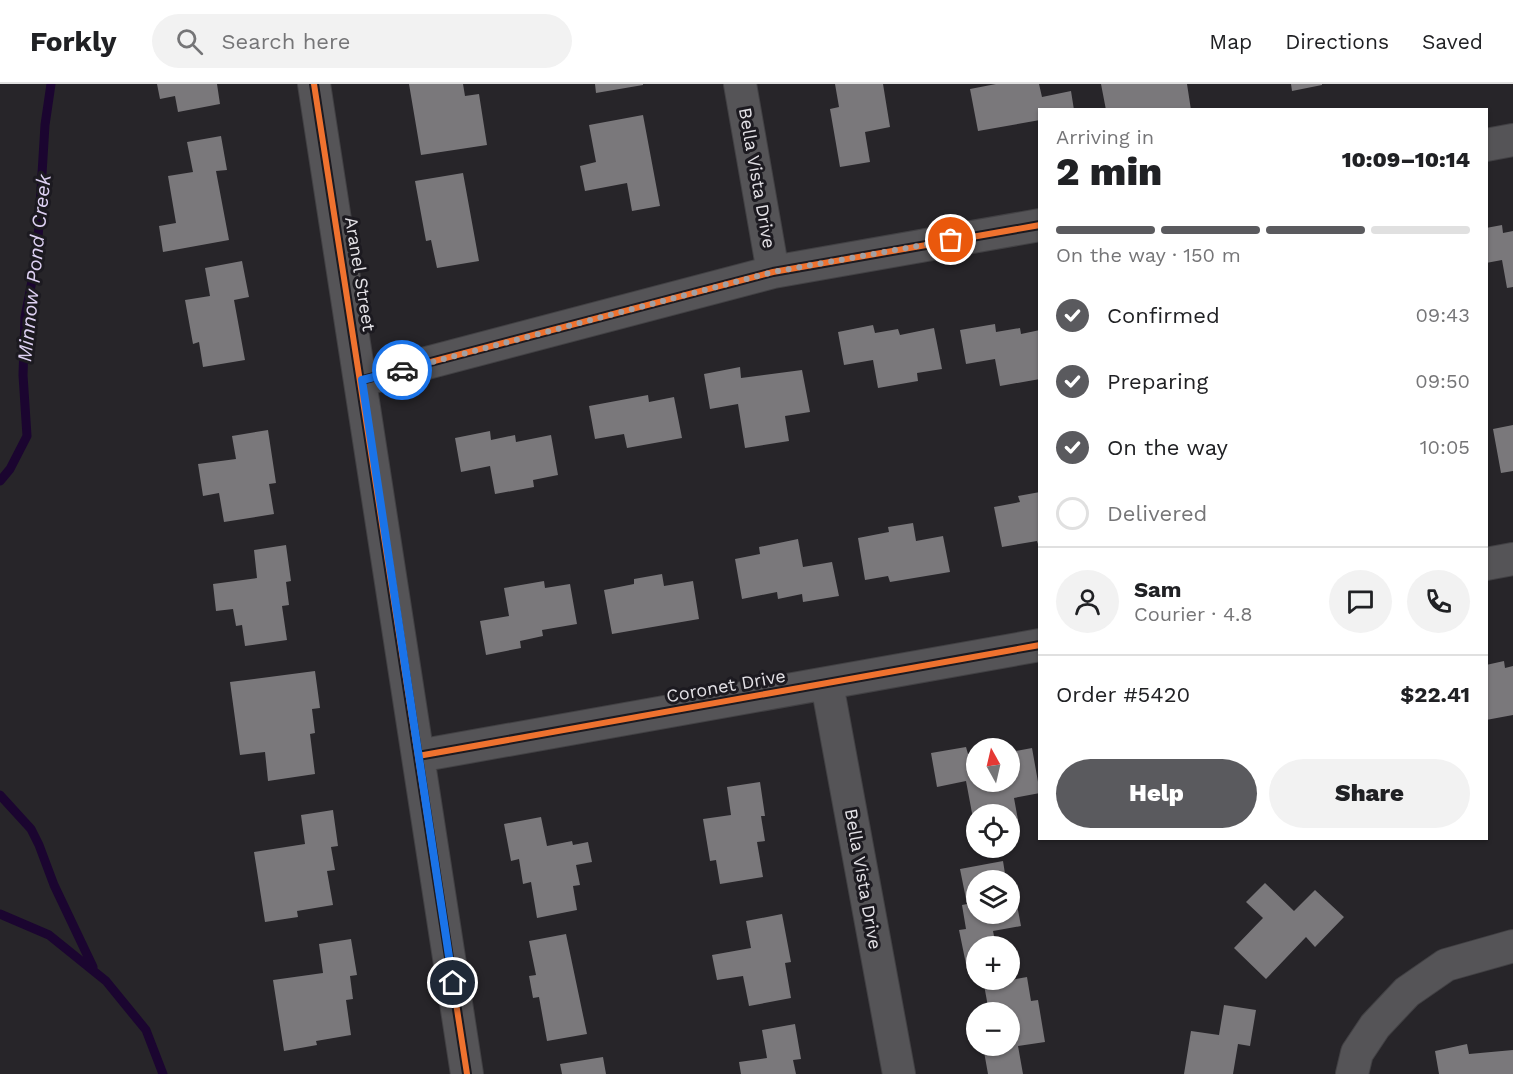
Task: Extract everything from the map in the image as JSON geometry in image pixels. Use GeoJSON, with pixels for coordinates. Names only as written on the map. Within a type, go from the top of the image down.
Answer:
{"type":"FeatureCollection","features":[{"type":"Feature","properties":{"kind":"street","name":"Aranel Street"},"geometry":{"type":"LineString","coordinates":[[314,84],[362,380],[467,1074]]}},
{"type":"Feature","properties":{"kind":"street","name":"Bella Vista Drive"},"geometry":{"type":"LineString","coordinates":[[740,84],[773,272]]}},
{"type":"Feature","properties":{"kind":"street"},"geometry":{"type":"LineString","coordinates":[[1488,145],[1513,140]]}},
{"type":"Feature","properties":{"kind":"street"},"geometry":{"type":"LineString","coordinates":[[362,380],[773,272],[1038,225]]}},
{"type":"Feature","properties":{"kind":"street"},"geometry":{"type":"LineString","coordinates":[[1488,564],[1513,559]]}},
{"type":"Feature","properties":{"kind":"street","name":"Coronet Drive"},"geometry":{"type":"LineString","coordinates":[[418,756],[1038,645]]}},
{"type":"Feature","properties":{"kind":"street","name":"Bella Vista Drive"},"geometry":{"type":"LineString","coordinates":[[827,684],[898,1074]]}},
{"type":"Feature","properties":{"kind":"street"},"geometry":{"type":"LineString","coordinates":[[1352,1074],[1357,1053],[1375,1026],[1407,992],[1446,965],[1513,945]]}},
{"type":"Feature","properties":{"kind":"building"},"geometry":{"type":"Polygon","coordinates":[[[157,84],[217,84],[220,104],[178,112],[175,96],[160,99],[157,84]]]}},
{"type":"Feature","properties":{"kind":"building"},"geometry":{"type":"Polygon","coordinates":[[[409,84],[463,84],[465,96],[479,94],[487,145],[421,155],[409,84]]]}},
{"type":"Feature","properties":{"kind":"building"},"geometry":{"type":"Polygon","coordinates":[[[595,84],[643,84],[643,85],[596,93],[595,84]]]}},
{"type":"Feature","properties":{"kind":"building"},"geometry":{"type":"Polygon","coordinates":[[[835,84],[883,84],[890,127],[865,132],[870,162],[840,167],[830,109],[839,107],[835,84]]]}},
{"type":"Feature","properties":{"kind":"building"},"geometry":{"type":"Polygon","coordinates":[[[996,84],[1039,84],[1042,97],[1071,91],[1074,108],[1038,108],[1038,120],[978,131],[970,89],[996,84]]]}},
{"type":"Feature","properties":{"kind":"building"},"geometry":{"type":"Polygon","coordinates":[[[1101,84],[1187,84],[1191,108],[1106,108],[1101,84]]]}},
{"type":"Feature","properties":{"kind":"building"},"geometry":{"type":"Polygon","coordinates":[[[1291,84],[1322,84],[1322,85],[1292,91],[1291,84]]]}},
{"type":"Feature","properties":{"kind":"building"},"geometry":{"type":"Polygon","coordinates":[[[643,115],[660,206],[632,211],[627,183],[585,191],[580,166],[596,162],[589,125],[643,115]]]}},
{"type":"Feature","properties":{"kind":"building"},"geometry":{"type":"Polygon","coordinates":[[[221,136],[227,170],[216,171],[229,240],[163,252],[159,226],[176,223],[168,176],[193,172],[187,142],[221,136]]]}},
{"type":"Feature","properties":{"kind":"building"},"geometry":{"type":"Polygon","coordinates":[[[463,173],[479,261],[437,268],[431,240],[426,241],[415,181],[463,173]]]}},
{"type":"Feature","properties":{"kind":"building"},"geometry":{"type":"Polygon","coordinates":[[[1502,225],[1503,233],[1513,231],[1513,287],[1507,288],[1502,260],[1488,263],[1488,228],[1502,225]]]}},
{"type":"Feature","properties":{"kind":"building"},"geometry":{"type":"Polygon","coordinates":[[[242,261],[249,297],[234,300],[245,360],[203,367],[199,342],[193,344],[185,300],[210,296],[205,268],[242,261]]]}},
{"type":"Feature","properties":{"kind":"building"},"geometry":{"type":"Polygon","coordinates":[[[995,324],[996,332],[1020,328],[1021,334],[1038,330],[1038,379],[1000,386],[995,359],[966,364],[960,330],[995,324]]]}},
{"type":"Feature","properties":{"kind":"building"},"geometry":{"type":"Polygon","coordinates":[[[873,325],[875,333],[898,329],[900,335],[934,328],[942,369],[917,373],[918,381],[878,388],[873,360],[844,365],[838,332],[873,325]]]}},
{"type":"Feature","properties":{"kind":"building"},"geometry":{"type":"Polygon","coordinates":[[[740,367],[741,378],[802,370],[810,412],[785,416],[789,441],[745,448],[738,404],[710,409],[704,374],[740,367]]]}},
{"type":"Feature","properties":{"kind":"building"},"geometry":{"type":"Polygon","coordinates":[[[648,395],[649,402],[674,397],[682,438],[627,448],[624,434],[595,439],[589,406],[648,395]]]}},
{"type":"Feature","properties":{"kind":"building"},"geometry":{"type":"Polygon","coordinates":[[[1513,425],[1513,471],[1501,473],[1493,429],[1513,425]]]}},
{"type":"Feature","properties":{"kind":"building"},"geometry":{"type":"Polygon","coordinates":[[[268,430],[276,483],[269,484],[274,514],[224,522],[219,493],[203,496],[198,464],[236,459],[232,436],[268,430]]]}},
{"type":"Feature","properties":{"kind":"building"},"geometry":{"type":"Polygon","coordinates":[[[490,431],[491,440],[515,435],[516,442],[551,435],[558,475],[533,480],[534,487],[495,494],[490,466],[461,472],[455,438],[490,431]]]}},
{"type":"Feature","properties":{"kind":"building"},"geometry":{"type":"Polygon","coordinates":[[[1038,492],[1038,544],[1037,541],[1002,547],[994,507],[1020,502],[1018,496],[1038,492]]]}},
{"type":"Feature","properties":{"kind":"building"},"geometry":{"type":"Polygon","coordinates":[[[913,523],[916,541],[943,536],[950,572],[890,582],[888,576],[865,580],[858,538],[889,532],[888,527],[913,523]]]}},
{"type":"Feature","properties":{"kind":"building"},"geometry":{"type":"Polygon","coordinates":[[[798,539],[803,567],[832,562],[839,596],[803,602],[802,594],[778,599],[777,592],[742,599],[735,559],[760,554],[759,547],[798,539]]]}},
{"type":"Feature","properties":{"kind":"building"},"geometry":{"type":"Polygon","coordinates":[[[286,545],[291,581],[286,582],[289,605],[282,606],[287,640],[245,646],[242,625],[236,626],[233,609],[216,611],[213,584],[257,578],[254,550],[286,545]]]}},
{"type":"Feature","properties":{"kind":"building"},"geometry":{"type":"Polygon","coordinates":[[[662,574],[664,586],[693,581],[699,619],[612,634],[604,590],[634,584],[634,579],[662,574]]]}},
{"type":"Feature","properties":{"kind":"building"},"geometry":{"type":"Polygon","coordinates":[[[544,581],[545,588],[570,584],[577,624],[542,630],[543,636],[520,641],[521,648],[486,655],[480,621],[509,616],[504,588],[544,581]]]}},
{"type":"Feature","properties":{"kind":"building"},"geometry":{"type":"Polygon","coordinates":[[[1504,661],[1505,668],[1513,666],[1513,715],[1488,720],[1488,665],[1504,661]]]}},
{"type":"Feature","properties":{"kind":"building"},"geometry":{"type":"Polygon","coordinates":[[[315,671],[320,708],[312,709],[315,733],[310,734],[315,774],[268,781],[265,752],[240,755],[230,682],[315,671]]]}},
{"type":"Feature","properties":{"kind":"building"},"geometry":{"type":"Polygon","coordinates":[[[966,747],[966,781],[937,787],[931,753],[966,747]]]}},
{"type":"Feature","properties":{"kind":"building"},"geometry":{"type":"Polygon","coordinates":[[[1032,748],[1038,793],[1014,798],[1015,804],[970,804],[968,792],[1020,792],[1020,750],[1032,748]]]}},
{"type":"Feature","properties":{"kind":"building"},"geometry":{"type":"Polygon","coordinates":[[[760,782],[765,816],[761,816],[765,841],[757,842],[763,877],[720,884],[716,860],[710,861],[703,819],[731,815],[727,787],[760,782]]]}},
{"type":"Feature","properties":{"kind":"building"},"geometry":{"type":"Polygon","coordinates":[[[333,810],[338,846],[331,847],[335,870],[327,871],[333,905],[297,911],[298,917],[265,922],[254,852],[305,844],[301,815],[333,810]]]}},
{"type":"Feature","properties":{"kind":"building"},"geometry":{"type":"Polygon","coordinates":[[[541,817],[547,846],[572,841],[573,845],[588,842],[592,862],[576,865],[580,885],[573,886],[577,910],[537,918],[531,882],[523,884],[519,859],[511,861],[504,824],[541,817]]]}},
{"type":"Feature","properties":{"kind":"building"},"geometry":{"type":"Polygon","coordinates":[[[1003,861],[1004,870],[966,870],[966,899],[960,869],[1003,861]]]}},
{"type":"Feature","properties":{"kind":"building"},"geometry":{"type":"Polygon","coordinates":[[[1265,883],[1294,911],[1315,890],[1344,917],[1315,947],[1306,937],[1266,979],[1234,948],[1263,918],[1246,902],[1265,883]]]}},
{"type":"Feature","properties":{"kind":"building"},"geometry":{"type":"Polygon","coordinates":[[[966,904],[966,924],[1020,924],[1020,921],[1021,926],[993,931],[994,936],[966,936],[966,964],[959,930],[966,929],[962,905],[966,904]]]}},
{"type":"Feature","properties":{"kind":"building"},"geometry":{"type":"Polygon","coordinates":[[[782,914],[791,962],[785,963],[791,998],[749,1006],[743,976],[717,980],[712,955],[751,948],[746,921],[782,914]]]}},
{"type":"Feature","properties":{"kind":"building"},"geometry":{"type":"Polygon","coordinates":[[[566,934],[587,1034],[547,1041],[539,997],[533,998],[529,976],[536,975],[529,941],[566,934]]]}},
{"type":"Feature","properties":{"kind":"building"},"geometry":{"type":"Polygon","coordinates":[[[351,939],[357,975],[350,976],[353,999],[346,1000],[351,1035],[316,1041],[317,1045],[284,1051],[273,980],[323,973],[319,944],[351,939]]]}},
{"type":"Feature","properties":{"kind":"building"},"geometry":{"type":"Polygon","coordinates":[[[1027,977],[1031,1001],[1038,1000],[1045,1042],[1020,1046],[1020,1002],[987,1002],[985,990],[1020,990],[1020,978],[1027,977]]]}},
{"type":"Feature","properties":{"kind":"building"},"geometry":{"type":"Polygon","coordinates":[[[1224,1005],[1256,1010],[1250,1046],[1238,1044],[1233,1074],[1184,1074],[1191,1031],[1219,1035],[1224,1005]]]}},
{"type":"Feature","properties":{"kind":"building"},"geometry":{"type":"Polygon","coordinates":[[[795,1024],[801,1059],[793,1060],[796,1074],[741,1074],[739,1062],[767,1058],[762,1030],[795,1024]]]}},
{"type":"Feature","properties":{"kind":"building"},"geometry":{"type":"Polygon","coordinates":[[[1467,1044],[1469,1054],[1513,1050],[1513,1074],[1439,1074],[1435,1051],[1467,1044]]]}},
{"type":"Feature","properties":{"kind":"building"},"geometry":{"type":"Polygon","coordinates":[[[985,1056],[1020,1056],[1023,1074],[988,1074],[985,1056]]]}},
{"type":"Feature","properties":{"kind":"building"},"geometry":{"type":"Polygon","coordinates":[[[603,1057],[606,1074],[562,1074],[560,1064],[603,1057]]]}},
{"type":"Feature","properties":{"kind":"waterway","name":"Minnow Pond Creek"},"geometry":{"type":"LineString","coordinates":[[0,481],[10,469],[27,436],[23,375],[25,317],[37,255],[45,125],[51,84]]}},
{"type":"Feature","properties":{"kind":"waterway","name":"Minnow Pond Creek"},"geometry":{"type":"LineString","coordinates":[[0,795],[31,829],[54,885],[93,967]]}},
{"type":"Feature","properties":{"kind":"waterway"},"geometry":{"type":"LineString","coordinates":[[0,914],[49,935],[106,981],[146,1030],[163,1074]]}},
{"type":"Feature","properties":{"kind":"cycle path"},"geometry":{"type":"LineString","coordinates":[[314,84],[467,1074]]}},
{"type":"Feature","properties":{"kind":"cycle path"},"geometry":{"type":"LineString","coordinates":[[362,380],[773,272],[1038,225]]}},
{"type":"Feature","properties":{"kind":"cycle path"},"geometry":{"type":"LineString","coordinates":[[418,756],[1038,645]]}},
{"type":"Feature","properties":{"kind":"way so far"},"geometry":{"type":"LineString","coordinates":[[402,370],[773,272],[951,240]]}},
{"type":"Feature","properties":{"kind":"route"},"geometry":{"type":"LineString","coordinates":[[402,370],[362,380],[453,983]]}}]}
